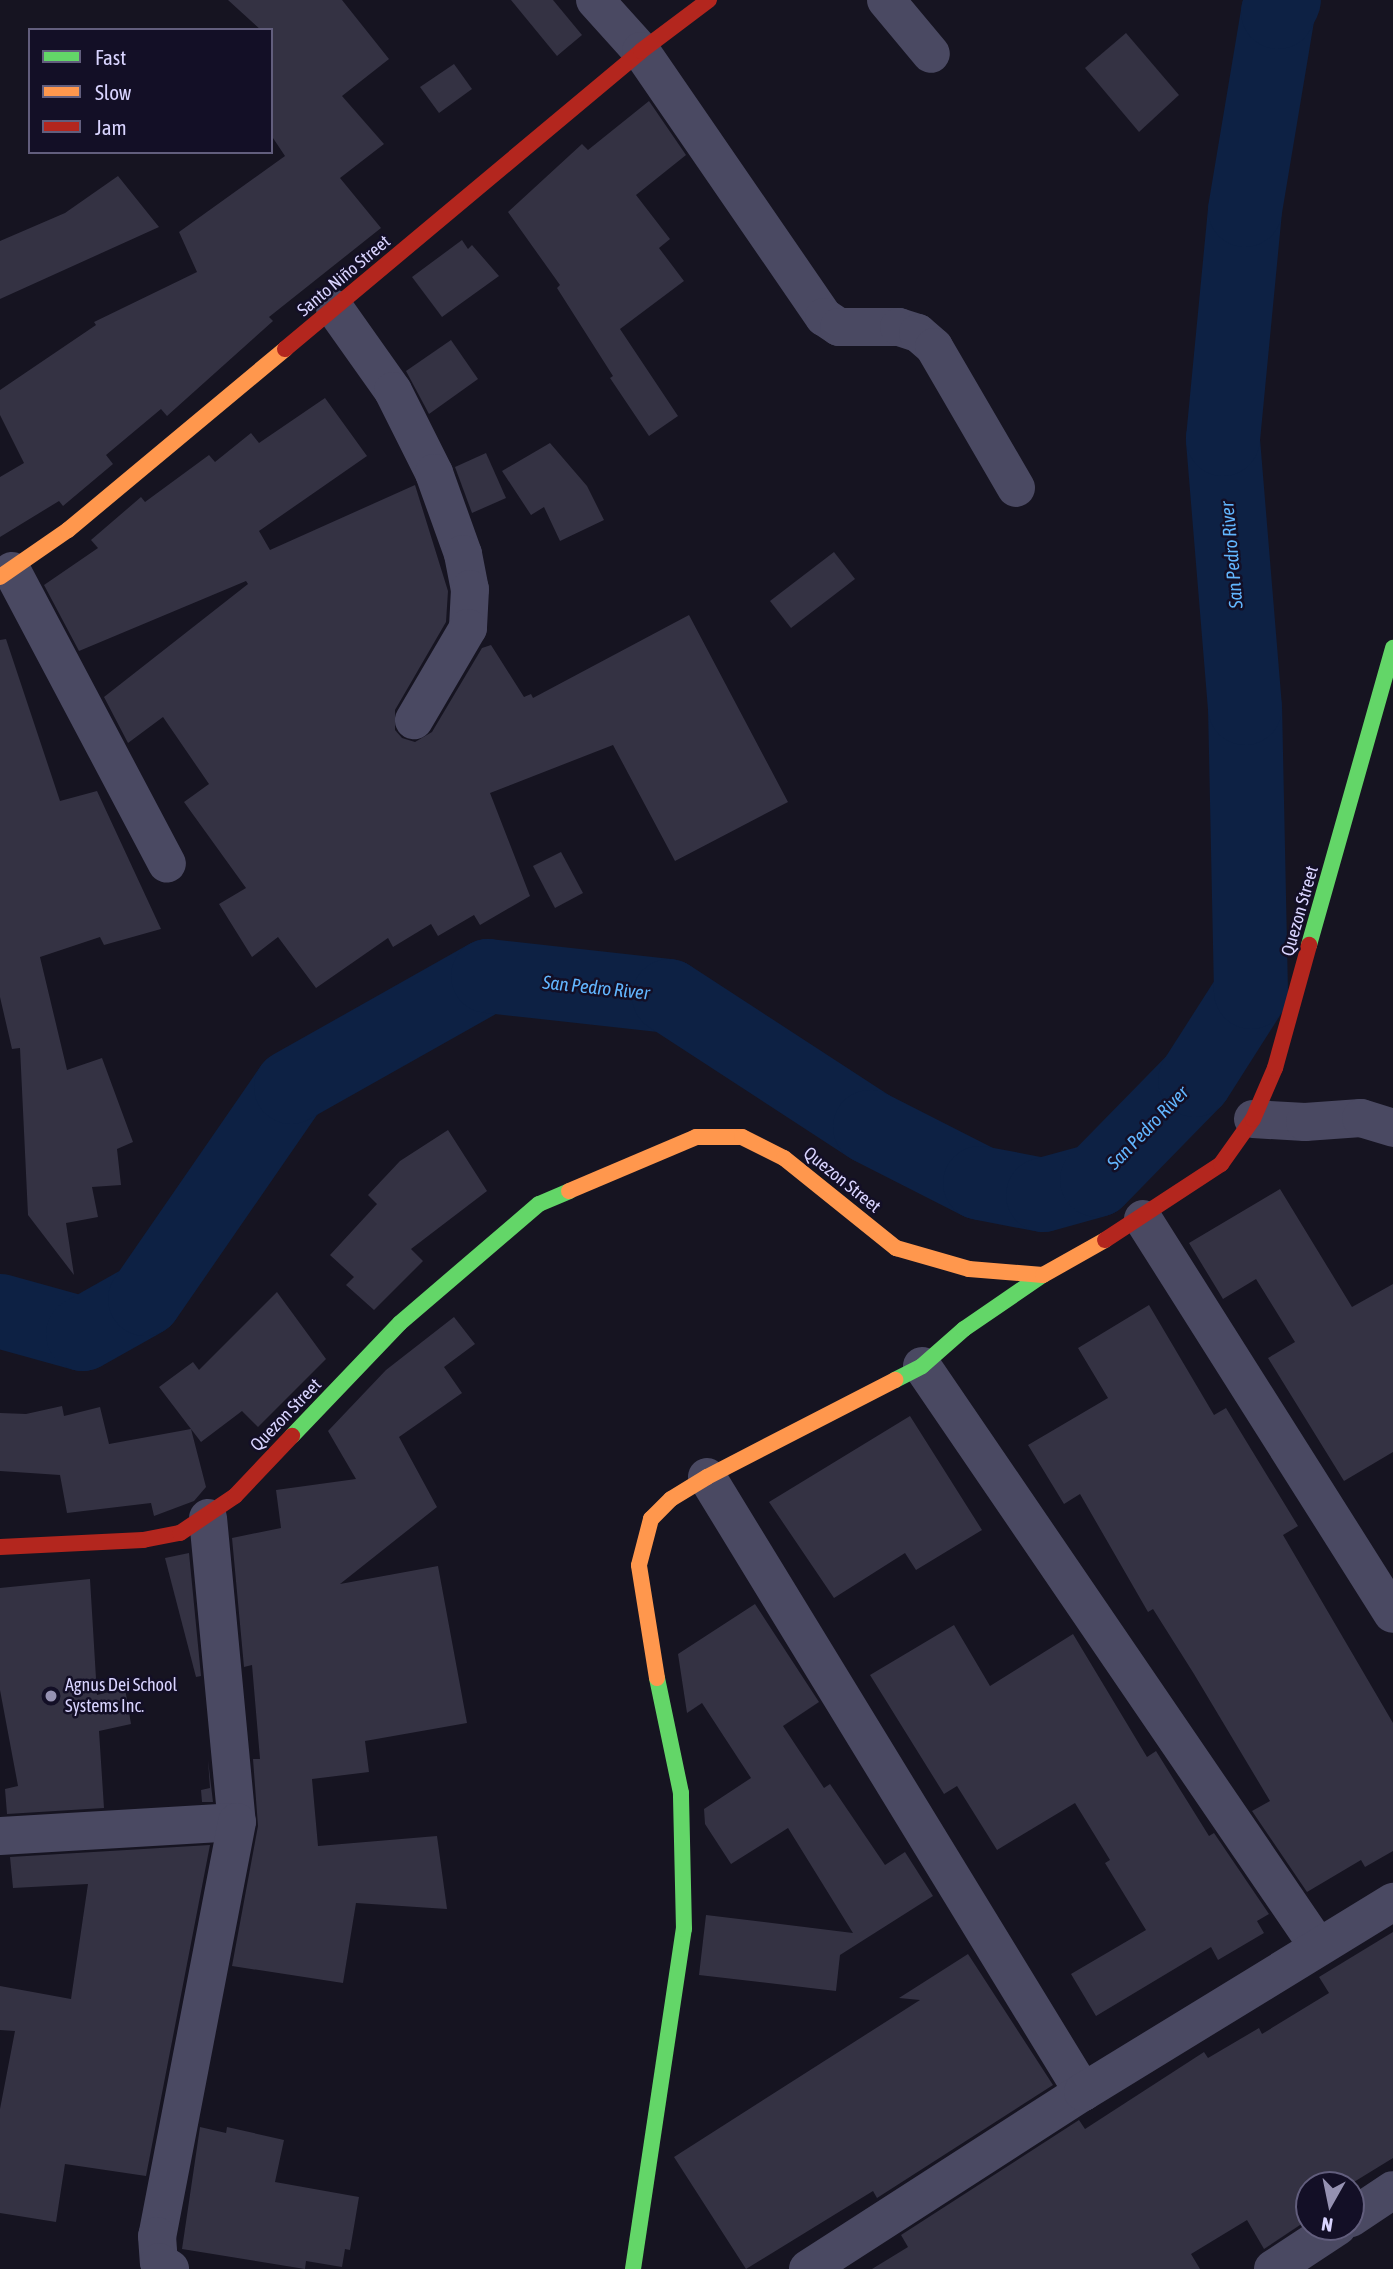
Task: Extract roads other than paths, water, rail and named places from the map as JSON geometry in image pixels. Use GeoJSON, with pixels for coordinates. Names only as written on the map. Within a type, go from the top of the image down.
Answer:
{"type":"FeatureCollection","features":[{"type":"Feature","properties":{"kind":"street"},"geometry":{"type":"LineString","coordinates":[[595,0],[641,51],[824,317],[839,327],[900,327],[926,340],[1016,488]]}},
{"type":"Feature","properties":{"kind":"street","name":"Santo Niño Street"},"geometry":{"type":"LineString","coordinates":[[6,574],[335,309],[641,51],[709,0]]}},
{"type":"Feature","properties":{"kind":"street"},"geometry":{"type":"LineString","coordinates":[[886,0],[931,54]]}},
{"type":"Feature","properties":{"kind":"street"},"geometry":{"type":"LineString","coordinates":[[335,309],[393,390],[434,473],[463,554],[470,589],[468,628],[414,720]]}},
{"type":"Feature","properties":{"kind":"street"},"geometry":{"type":"LineString","coordinates":[[6,574],[167,864]]}},
{"type":"Feature","properties":{"kind":"street","name":"Quezon Street"},"geometry":{"type":"LineString","coordinates":[[0,1547],[143,1540],[180,1533],[208,1518],[235,1496],[400,1323],[539,1204],[696,1137],[742,1137],[783,1158],[896,1248],[969,1269],[1043,1275],[1143,1220],[1221,1164],[1252,1119],[1275,1068],[1393,648]]}},
{"type":"Feature","properties":{"kind":"street"},"geometry":{"type":"LineString","coordinates":[[1252,1119],[1329,1122],[1361,1118],[1393,1128]]}},
{"type":"Feature","properties":{"kind":"street"},"geometry":{"type":"LineString","coordinates":[[1143,1220],[1393,1614]]}},
{"type":"Feature","properties":{"kind":"street"},"geometry":{"type":"LineString","coordinates":[[633,2269],[684,1929],[686,1863],[681,1793],[646,1622],[639,1565],[651,1519],[670,1499],[707,1477],[922,1366],[964,1329],[1043,1275]]}},
{"type":"Feature","properties":{"kind":"street"},"geometry":{"type":"LineString","coordinates":[[922,1366],[1317,1945]]}},
{"type":"Feature","properties":{"kind":"street"},"geometry":{"type":"LineString","coordinates":[[707,1477],[1083,2092]]}},
{"type":"Feature","properties":{"kind":"street"},"geometry":{"type":"LineString","coordinates":[[170,2269],[159,2262],[157,2236],[237,1822],[208,1518]]}},
{"type":"Feature","properties":{"kind":"street"},"geometry":{"type":"LineString","coordinates":[[0,1836],[237,1822]]}},
{"type":"Feature","properties":{"kind":"street"},"geometry":{"type":"LineString","coordinates":[[808,2269],[1317,1945],[1393,1902]]}},
{"type":"Feature","properties":{"kind":"street"},"geometry":{"type":"LineString","coordinates":[[1365,2209],[1393,2190]]}},
{"type":"Feature","properties":{"kind":"street"},"geometry":{"type":"LineString","coordinates":[[1273,2269],[1316,2241]]}},
{"type":"Feature","properties":{"kind":"waterway","name":"San Pedro River"},"geometry":{"type":"LineString","coordinates":[[0,1311],[83,1334],[145,1299],[291,1087],[488,976],[669,996],[870,1127],[980,1183],[1043,1195],[1097,1180],[1195,1080],[1251,992],[1245,708],[1223,439],[1245,210],[1278,12],[1284,0]]}},
{"type":"Feature","properties":{"kind":"place","name":"Agnus Dei School Systems Inc."},"geometry":{"type":"Point","coordinates":[51,1696]}}]}
